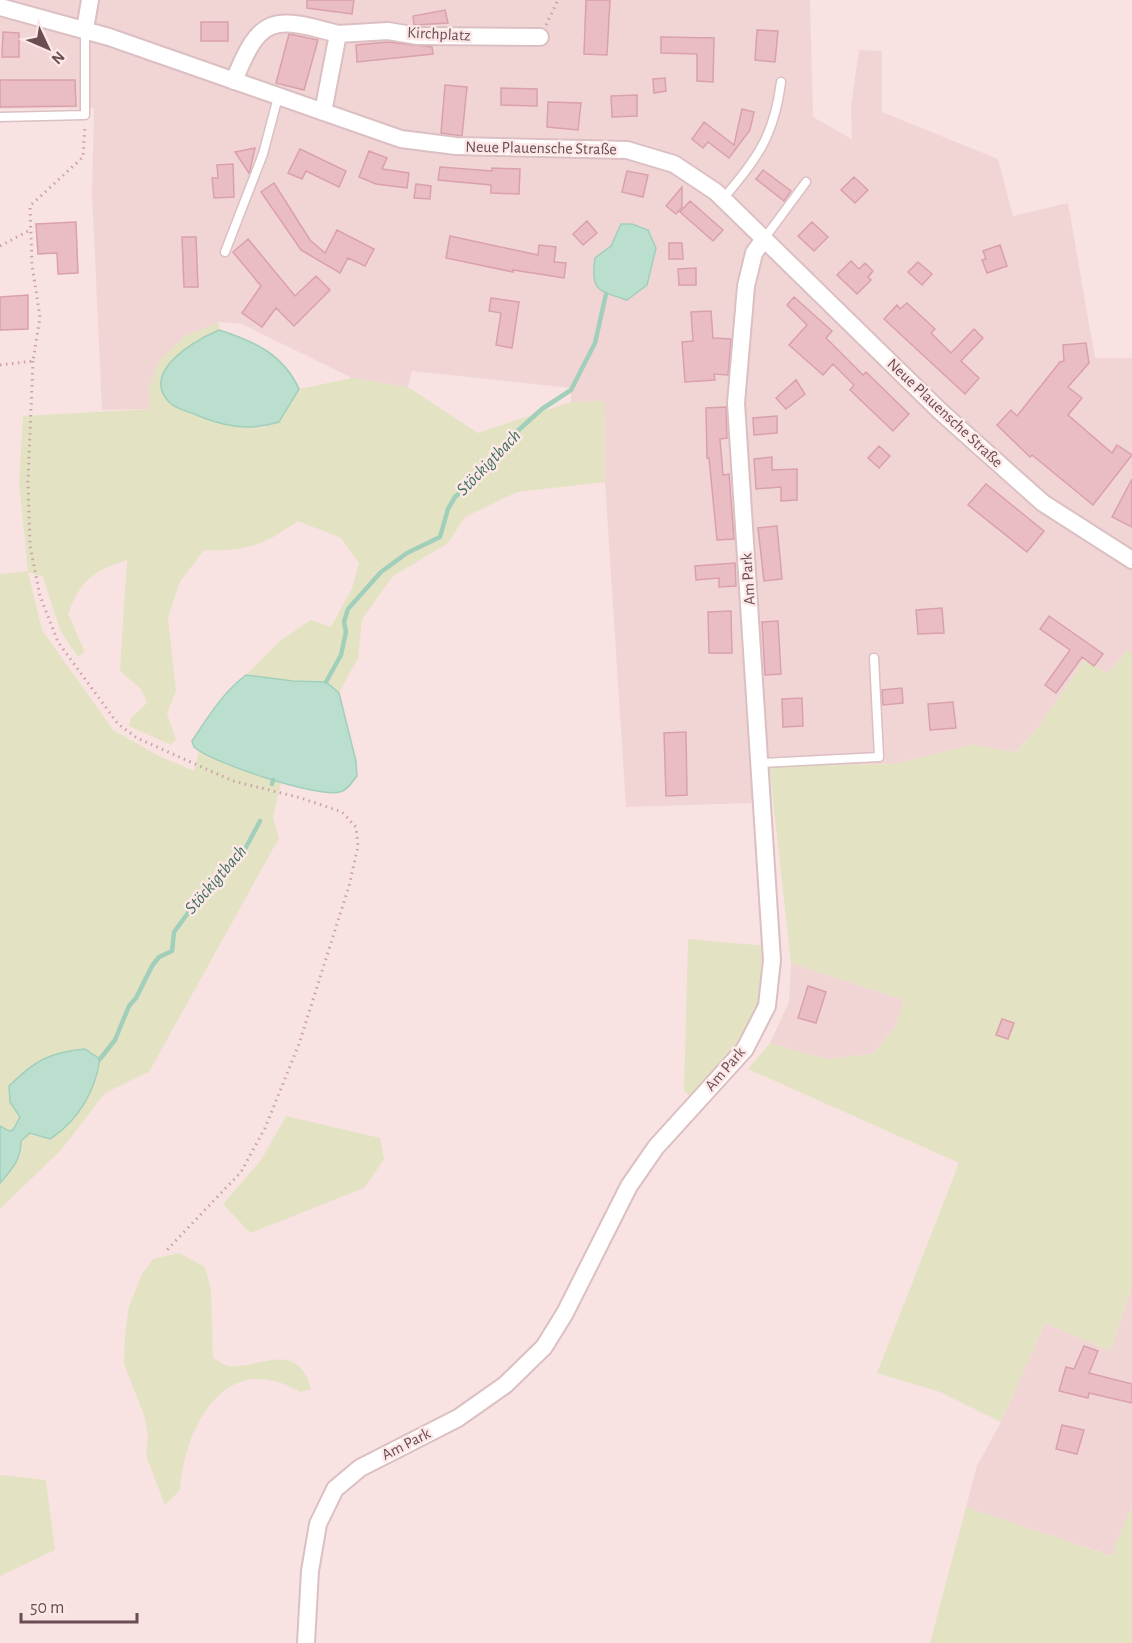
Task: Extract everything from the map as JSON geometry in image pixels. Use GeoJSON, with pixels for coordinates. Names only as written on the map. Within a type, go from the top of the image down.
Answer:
{"type":"FeatureCollection","features":[{"type":"Feature","properties":{"kind":"street"},"geometry":{"type":"LineString","coordinates":[[85,29],[90,0]]}},
{"type":"Feature","properties":{"kind":"street","name":"Neue Plauensche Straße"},"geometry":{"type":"LineString","coordinates":[[0,7],[85,29],[401,139],[456,146],[627,150],[674,164],[723,200],[941,412],[1043,503],[1132,560]]}},
{"type":"Feature","properties":{"kind":"street","name":"Kirchplatz"},"geometry":{"type":"LineString","coordinates":[[234,81],[248,46],[262,32],[281,22],[303,23],[338,34],[388,31],[418,36],[540,37]]}},
{"type":"Feature","properties":{"kind":"street"},"geometry":{"type":"LineString","coordinates":[[323,112],[338,34]]}},
{"type":"Feature","properties":{"kind":"street","name":"Am Park"},"geometry":{"type":"LineString","coordinates":[[306,1640],[310,1571],[318,1524],[335,1489],[360,1468],[458,1418],[505,1385],[544,1347],[565,1313],[629,1186],[656,1148],[745,1049],[767,1006],[772,960],[736,403],[746,286],[753,253],[764,239]]}},
{"type":"Feature","properties":{"kind":"lane"},"geometry":{"type":"LineString","coordinates":[[0,117],[85,115],[85,29]]}},
{"type":"Feature","properties":{"kind":"lane"},"geometry":{"type":"LineString","coordinates":[[723,200],[767,141],[777,112],[781,82]]}},
{"type":"Feature","properties":{"kind":"lane"},"geometry":{"type":"LineString","coordinates":[[225,252],[263,154],[278,97]]}},
{"type":"Feature","properties":{"kind":"lane"},"geometry":{"type":"LineString","coordinates":[[764,239],[806,182]]}},
{"type":"Feature","properties":{"kind":"lane"},"geometry":{"type":"LineString","coordinates":[[760,762],[879,758],[874,658]]}},
{"type":"Feature","properties":{"kind":"path"},"geometry":{"type":"LineString","coordinates":[[540,37],[558,0]]}},
{"type":"Feature","properties":{"kind":"path"},"geometry":{"type":"LineString","coordinates":[[85,115],[83,157],[30,206],[39,317],[33,361],[28,481],[30,546],[40,596],[58,642],[118,724],[137,738],[233,781],[301,798],[342,812],[356,827],[358,846],[349,886],[299,1044],[265,1128],[241,1172],[166,1251]]}},
{"type":"Feature","properties":{"kind":"path"},"geometry":{"type":"LineString","coordinates":[[0,246],[31,230]]}},
{"type":"Feature","properties":{"kind":"path"},"geometry":{"type":"LineString","coordinates":[[0,365],[33,361]]}},
{"type":"Feature","properties":{"kind":"shaded area"},"geometry":{"type":"Polygon","coordinates":[[[0,0],[810,0],[813,117],[852,139],[851,106],[859,50],[882,51],[882,112],[998,159],[1013,216],[1068,203],[1095,358],[1132,358],[1132,653],[1127,650],[1108,674],[1085,659],[1037,729],[1015,752],[971,745],[894,764],[753,766],[754,803],[626,807],[605,482],[604,401],[571,402],[571,388],[412,371],[408,387],[352,378],[242,324],[219,322],[185,336],[148,388],[150,409],[102,410],[92,192],[94,108],[0,109],[0,0]]]}},
{"type":"Feature","properties":{"kind":"shaded area"},"geometry":{"type":"Polygon","coordinates":[[[621,224],[632,224],[648,230],[656,248],[647,285],[627,300],[598,288],[594,277],[595,258],[611,246],[621,224]]]}},
{"type":"Feature","properties":{"kind":"shaded area"},"geometry":{"type":"Polygon","coordinates":[[[219,322],[219,330],[194,341],[262,428],[279,422],[299,389],[352,378],[408,387],[478,433],[571,402],[604,401],[605,482],[517,492],[465,517],[447,544],[393,576],[362,619],[358,658],[339,693],[326,682],[293,681],[246,675],[281,640],[311,620],[331,627],[352,588],[359,563],[341,538],[298,521],[275,536],[254,545],[232,550],[204,550],[180,582],[168,617],[176,691],[167,714],[176,739],[171,745],[129,726],[131,718],[147,703],[141,689],[120,671],[127,560],[96,573],[78,592],[68,614],[85,652],[78,657],[60,630],[43,577],[28,572],[42,630],[113,730],[159,756],[194,771],[199,751],[281,782],[273,819],[279,838],[149,1072],[105,1093],[61,1150],[0,1209],[0,1183],[18,1159],[21,1141],[30,1132],[35,1136],[10,1102],[20,1117],[13,1129],[9,1131],[0,1126],[0,574],[28,571],[19,482],[23,416],[150,409],[148,388],[160,359],[185,336],[219,322]]]}},
{"type":"Feature","properties":{"kind":"shaded area"},"geometry":{"type":"Polygon","coordinates":[[[219,330],[266,350],[285,367],[292,377],[299,389],[279,422],[257,427],[225,424],[180,409],[169,402],[162,390],[161,379],[166,368],[185,349],[219,330]]]}},
{"type":"Feature","properties":{"kind":"shaded area"},"geometry":{"type":"Polygon","coordinates":[[[1127,650],[1132,653],[1132,1285],[1110,1351],[1045,1323],[1001,1422],[940,1392],[877,1373],[959,1163],[748,1069],[770,1043],[825,1059],[872,1054],[895,1028],[904,1000],[791,963],[769,765],[894,764],[971,745],[1015,752],[1037,729],[1085,659],[1108,674],[1127,650]]]}},
{"type":"Feature","properties":{"kind":"shaded area"},"geometry":{"type":"Polygon","coordinates":[[[246,675],[293,681],[326,682],[339,693],[356,761],[357,776],[348,788],[340,792],[328,792],[289,785],[221,762],[194,747],[192,741],[210,714],[230,689],[246,675]]]}},
{"type":"Feature","properties":{"kind":"shaded area"},"geometry":{"type":"Polygon","coordinates":[[[688,939],[767,946],[763,1002],[731,1056],[693,1099],[684,1091],[688,939]]]}},
{"type":"Feature","properties":{"kind":"shaded area"},"geometry":{"type":"Polygon","coordinates":[[[791,963],[904,1000],[895,1028],[872,1054],[825,1059],[770,1043],[789,1002],[791,963]]]}},
{"type":"Feature","properties":{"kind":"shaded area"},"geometry":{"type":"Polygon","coordinates":[[[85,1049],[100,1059],[94,1083],[84,1105],[69,1124],[50,1139],[30,1133],[21,1141],[18,1159],[0,1183],[0,1126],[9,1131],[13,1130],[20,1117],[10,1102],[9,1086],[26,1070],[43,1059],[52,1055],[85,1049]]]}},
{"type":"Feature","properties":{"kind":"shaded area"},"geometry":{"type":"Polygon","coordinates":[[[286,1116],[380,1138],[384,1159],[364,1188],[250,1233],[223,1204],[261,1160],[286,1116]]]}},
{"type":"Feature","properties":{"kind":"shaded area"},"geometry":{"type":"Polygon","coordinates":[[[179,1253],[205,1267],[211,1290],[213,1358],[230,1366],[287,1360],[297,1364],[305,1373],[311,1389],[300,1392],[274,1381],[251,1380],[231,1387],[214,1400],[190,1441],[180,1490],[165,1505],[146,1456],[148,1437],[145,1418],[124,1364],[125,1335],[129,1306],[142,1274],[153,1259],[179,1253]]]}},
{"type":"Feature","properties":{"kind":"shaded area"},"geometry":{"type":"Polygon","coordinates":[[[1132,1285],[1132,1505],[1112,1556],[966,1507],[977,1466],[1001,1422],[1045,1323],[1110,1351],[1132,1285]]]}},
{"type":"Feature","properties":{"kind":"shaded area"},"geometry":{"type":"Polygon","coordinates":[[[0,1475],[46,1480],[55,1550],[0,1576],[0,1475]]]}},
{"type":"Feature","properties":{"kind":"shaded area"},"geometry":{"type":"Polygon","coordinates":[[[1132,1505],[1132,1643],[930,1643],[966,1507],[1111,1556],[1132,1505]]]}},
{"type":"Feature","properties":{"kind":"building"},"geometry":{"type":"Polygon","coordinates":[[[307,0],[354,0],[352,14],[307,8],[307,0]]]}},
{"type":"Feature","properties":{"kind":"building"},"geometry":{"type":"Polygon","coordinates":[[[586,0],[610,0],[607,55],[584,54],[586,0]]]}},
{"type":"Feature","properties":{"kind":"building"},"geometry":{"type":"Polygon","coordinates":[[[445,10],[448,23],[414,25],[413,16],[445,10]]]}},
{"type":"Feature","properties":{"kind":"building"},"geometry":{"type":"Polygon","coordinates":[[[201,22],[228,22],[228,41],[201,41],[201,22]]]}},
{"type":"Feature","properties":{"kind":"building"},"geometry":{"type":"Polygon","coordinates":[[[757,30],[778,31],[775,62],[755,60],[757,30]]]}},
{"type":"Feature","properties":{"kind":"building"},"geometry":{"type":"Polygon","coordinates":[[[3,32],[19,33],[19,57],[2,57],[3,32]]]}},
{"type":"Feature","properties":{"kind":"building"},"geometry":{"type":"Polygon","coordinates":[[[289,34],[318,40],[304,90],[276,83],[289,34]]]}},
{"type":"Feature","properties":{"kind":"building"},"geometry":{"type":"Polygon","coordinates":[[[661,37],[714,38],[713,82],[697,81],[697,54],[661,53],[661,37]]]}},
{"type":"Feature","properties":{"kind":"building"},"geometry":{"type":"Polygon","coordinates":[[[388,42],[432,47],[433,54],[357,62],[356,45],[388,42]]]}},
{"type":"Feature","properties":{"kind":"building"},"geometry":{"type":"Polygon","coordinates":[[[665,78],[666,91],[654,93],[653,79],[665,78]]]}},
{"type":"Feature","properties":{"kind":"building"},"geometry":{"type":"Polygon","coordinates":[[[0,80],[75,80],[76,106],[0,107],[0,80]]]}},
{"type":"Feature","properties":{"kind":"building"},"geometry":{"type":"Polygon","coordinates":[[[445,85],[467,87],[462,136],[441,133],[445,85]]]}},
{"type":"Feature","properties":{"kind":"building"},"geometry":{"type":"Polygon","coordinates":[[[501,88],[537,89],[537,106],[501,105],[501,88]]]}},
{"type":"Feature","properties":{"kind":"building"},"geometry":{"type":"Polygon","coordinates":[[[637,95],[637,116],[612,117],[611,96],[637,95]]]}},
{"type":"Feature","properties":{"kind":"building"},"geometry":{"type":"Polygon","coordinates":[[[548,102],[581,103],[578,130],[547,127],[548,102]]]}},
{"type":"Feature","properties":{"kind":"building"},"geometry":{"type":"Polygon","coordinates":[[[742,109],[754,112],[750,130],[729,158],[708,142],[703,148],[692,139],[704,122],[734,145],[742,109]]]}},
{"type":"Feature","properties":{"kind":"building"},"geometry":{"type":"Polygon","coordinates":[[[255,148],[250,170],[249,173],[235,152],[255,148]]]}},
{"type":"Feature","properties":{"kind":"building"},"geometry":{"type":"Polygon","coordinates":[[[300,149],[346,171],[339,187],[306,171],[302,179],[288,173],[300,149]]]}},
{"type":"Feature","properties":{"kind":"building"},"geometry":{"type":"Polygon","coordinates":[[[369,151],[387,158],[382,169],[409,173],[407,188],[376,184],[359,177],[369,151]]]}},
{"type":"Feature","properties":{"kind":"building"},"geometry":{"type":"Polygon","coordinates":[[[233,164],[234,197],[214,198],[212,178],[218,178],[217,165],[233,164]]]}},
{"type":"Feature","properties":{"kind":"building"},"geometry":{"type":"Polygon","coordinates":[[[440,167],[492,171],[492,168],[520,169],[519,194],[491,193],[491,185],[438,180],[440,167]]]}},
{"type":"Feature","properties":{"kind":"building"},"geometry":{"type":"Polygon","coordinates":[[[763,170],[791,191],[784,201],[756,179],[763,170]]]}},
{"type":"Feature","properties":{"kind":"building"},"geometry":{"type":"Polygon","coordinates":[[[627,171],[648,175],[643,197],[622,192],[627,171]]]}},
{"type":"Feature","properties":{"kind":"building"},"geometry":{"type":"Polygon","coordinates":[[[854,177],[868,190],[855,203],[841,190],[854,177]]]}},
{"type":"Feature","properties":{"kind":"building"},"geometry":{"type":"Polygon","coordinates":[[[274,183],[310,240],[325,253],[337,230],[374,249],[365,266],[348,258],[340,273],[301,250],[261,192],[274,183]]]}},
{"type":"Feature","properties":{"kind":"building"},"geometry":{"type":"Polygon","coordinates":[[[416,184],[431,186],[430,199],[414,198],[416,184]]]}},
{"type":"Feature","properties":{"kind":"building"},"geometry":{"type":"Polygon","coordinates":[[[682,187],[682,207],[676,214],[666,206],[682,187]]]}},
{"type":"Feature","properties":{"kind":"building"},"geometry":{"type":"Polygon","coordinates":[[[690,201],[723,230],[713,241],[680,212],[690,201]]]}},
{"type":"Feature","properties":{"kind":"building"},"geometry":{"type":"Polygon","coordinates":[[[587,221],[597,233],[583,245],[573,234],[587,221]]]}},
{"type":"Feature","properties":{"kind":"building"},"geometry":{"type":"Polygon","coordinates":[[[76,222],[78,273],[58,274],[57,253],[38,254],[36,224],[76,222]]]}},
{"type":"Feature","properties":{"kind":"building"},"geometry":{"type":"Polygon","coordinates":[[[812,222],[828,237],[814,251],[798,236],[812,222]]]}},
{"type":"Feature","properties":{"kind":"building"},"geometry":{"type":"Polygon","coordinates":[[[450,236],[538,255],[539,245],[556,247],[554,262],[566,263],[564,278],[513,270],[513,272],[446,258],[450,236]]]}},
{"type":"Feature","properties":{"kind":"building"},"geometry":{"type":"Polygon","coordinates":[[[182,237],[196,237],[198,287],[184,287],[182,237]]]}},
{"type":"Feature","properties":{"kind":"building"},"geometry":{"type":"Polygon","coordinates":[[[248,239],[295,296],[316,276],[330,290],[294,326],[276,308],[262,327],[242,313],[261,286],[233,252],[248,239]]]}},
{"type":"Feature","properties":{"kind":"building"},"geometry":{"type":"Polygon","coordinates":[[[669,243],[682,243],[683,259],[669,259],[669,243]]]}},
{"type":"Feature","properties":{"kind":"building"},"geometry":{"type":"Polygon","coordinates":[[[1000,245],[1007,266],[987,273],[982,260],[986,259],[983,251],[1000,245]]]}},
{"type":"Feature","properties":{"kind":"building"},"geometry":{"type":"Polygon","coordinates":[[[851,261],[859,269],[865,263],[873,271],[868,277],[871,280],[857,294],[837,275],[851,261]]]}},
{"type":"Feature","properties":{"kind":"building"},"geometry":{"type":"Polygon","coordinates":[[[918,262],[932,274],[922,285],[908,272],[918,262]]]}},
{"type":"Feature","properties":{"kind":"building"},"geometry":{"type":"Polygon","coordinates":[[[696,268],[696,285],[679,285],[678,269],[696,268]]]}},
{"type":"Feature","properties":{"kind":"building"},"geometry":{"type":"Polygon","coordinates":[[[28,295],[28,329],[0,330],[0,297],[28,295]]]}},
{"type":"Feature","properties":{"kind":"building"},"geometry":{"type":"Polygon","coordinates":[[[794,297],[832,331],[826,338],[863,375],[866,372],[909,414],[893,431],[850,390],[854,385],[833,364],[823,375],[789,345],[807,325],[787,305],[794,297]]]}},
{"type":"Feature","properties":{"kind":"building"},"geometry":{"type":"Polygon","coordinates":[[[491,298],[519,302],[512,348],[496,345],[501,313],[489,311],[491,298]]]}},
{"type":"Feature","properties":{"kind":"building"},"geometry":{"type":"Polygon","coordinates":[[[907,303],[935,329],[931,333],[951,353],[974,329],[983,338],[961,361],[979,378],[965,394],[884,319],[897,305],[900,309],[907,303]]]}},
{"type":"Feature","properties":{"kind":"building"},"geometry":{"type":"Polygon","coordinates":[[[711,311],[713,338],[731,339],[728,375],[714,374],[715,380],[685,382],[682,342],[693,341],[691,312],[711,311]]]}},
{"type":"Feature","properties":{"kind":"building"},"geometry":{"type":"Polygon","coordinates":[[[1086,343],[1089,363],[1068,387],[1082,398],[1068,415],[1112,453],[1117,445],[1132,455],[1093,505],[1032,455],[1030,457],[997,425],[1011,410],[1017,416],[1060,362],[1064,361],[1063,345],[1086,343]]]}},
{"type":"Feature","properties":{"kind":"building"},"geometry":{"type":"Polygon","coordinates":[[[796,380],[805,394],[786,409],[776,398],[796,380]]]}},
{"type":"Feature","properties":{"kind":"building"},"geometry":{"type":"Polygon","coordinates":[[[726,407],[727,438],[720,439],[723,475],[729,474],[734,539],[717,540],[709,458],[707,458],[706,408],[726,407]]]}},
{"type":"Feature","properties":{"kind":"building"},"geometry":{"type":"Polygon","coordinates":[[[777,416],[777,433],[754,435],[753,418],[777,416]]]}},
{"type":"Feature","properties":{"kind":"building"},"geometry":{"type":"Polygon","coordinates":[[[879,446],[890,456],[879,468],[868,458],[879,446]]]}},
{"type":"Feature","properties":{"kind":"building"},"geometry":{"type":"Polygon","coordinates":[[[772,457],[772,470],[797,469],[797,500],[781,501],[781,487],[756,489],[754,459],[772,457]]]}},
{"type":"Feature","properties":{"kind":"building"},"geometry":{"type":"Polygon","coordinates":[[[1132,479],[1132,527],[1112,517],[1132,479]]]}},
{"type":"Feature","properties":{"kind":"building"},"geometry":{"type":"Polygon","coordinates":[[[986,484],[1044,531],[1027,552],[968,505],[986,484]]]}},
{"type":"Feature","properties":{"kind":"building"},"geometry":{"type":"Polygon","coordinates":[[[777,526],[782,579],[764,581],[758,528],[777,526]]]}},
{"type":"Feature","properties":{"kind":"building"},"geometry":{"type":"Polygon","coordinates":[[[735,563],[736,586],[719,587],[719,578],[696,580],[695,566],[735,563]]]}},
{"type":"Feature","properties":{"kind":"building"},"geometry":{"type":"Polygon","coordinates":[[[942,608],[944,633],[918,634],[916,610],[942,608]]]}},
{"type":"Feature","properties":{"kind":"building"},"geometry":{"type":"Polygon","coordinates":[[[731,611],[732,653],[709,653],[708,612],[731,611]]]}},
{"type":"Feature","properties":{"kind":"building"},"geometry":{"type":"Polygon","coordinates":[[[1049,616],[1103,654],[1094,666],[1082,657],[1056,693],[1045,685],[1070,650],[1040,629],[1049,616]]]}},
{"type":"Feature","properties":{"kind":"building"},"geometry":{"type":"Polygon","coordinates":[[[778,621],[781,674],[765,675],[762,622],[778,621]]]}},
{"type":"Feature","properties":{"kind":"building"},"geometry":{"type":"Polygon","coordinates":[[[902,688],[903,703],[883,705],[882,690],[902,688]]]}},
{"type":"Feature","properties":{"kind":"building"},"geometry":{"type":"Polygon","coordinates":[[[802,698],[803,726],[783,727],[782,699],[802,698]]]}},
{"type":"Feature","properties":{"kind":"building"},"geometry":{"type":"Polygon","coordinates":[[[953,702],[956,728],[930,730],[928,704],[953,702]]]}},
{"type":"Feature","properties":{"kind":"building"},"geometry":{"type":"Polygon","coordinates":[[[686,732],[687,795],[666,796],[664,733],[686,732]]]}},
{"type":"Feature","properties":{"kind":"building"},"geometry":{"type":"Polygon","coordinates":[[[808,986],[826,992],[816,1023],[798,1018],[808,986]]]}},
{"type":"Feature","properties":{"kind":"building"},"geometry":{"type":"Polygon","coordinates":[[[1002,1019],[1014,1023],[1008,1039],[996,1035],[1002,1019]]]}},
{"type":"Feature","properties":{"kind":"building"},"geometry":{"type":"Polygon","coordinates":[[[1084,1346],[1098,1351],[1089,1373],[1132,1384],[1132,1403],[1089,1393],[1088,1398],[1059,1391],[1066,1367],[1074,1369],[1084,1346]]]}},
{"type":"Feature","properties":{"kind":"building"},"geometry":{"type":"Polygon","coordinates":[[[1062,1425],[1084,1430],[1077,1454],[1056,1449],[1062,1425]]]}},
{"type":"Feature","properties":{"kind":"waterway","name":"Stöckigtbach"},"geometry":{"type":"LineString","coordinates":[[326,682],[341,655],[346,632],[344,622],[348,609],[381,572],[407,553],[440,537],[448,509],[455,497],[475,479],[512,436],[542,409],[571,390],[595,343],[606,294]]}},
{"type":"Feature","properties":{"kind":"waterway","name":"Stöckigtbach"},"geometry":{"type":"LineString","coordinates":[[272,784],[273,780]]}},
{"type":"Feature","properties":{"kind":"waterway","name":"Stöckigtbach"},"geometry":{"type":"LineString","coordinates":[[100,1059],[115,1040],[129,1006],[136,998],[152,966],[159,957],[172,951],[174,932],[188,913],[190,905],[244,851],[260,821]]}}]}
